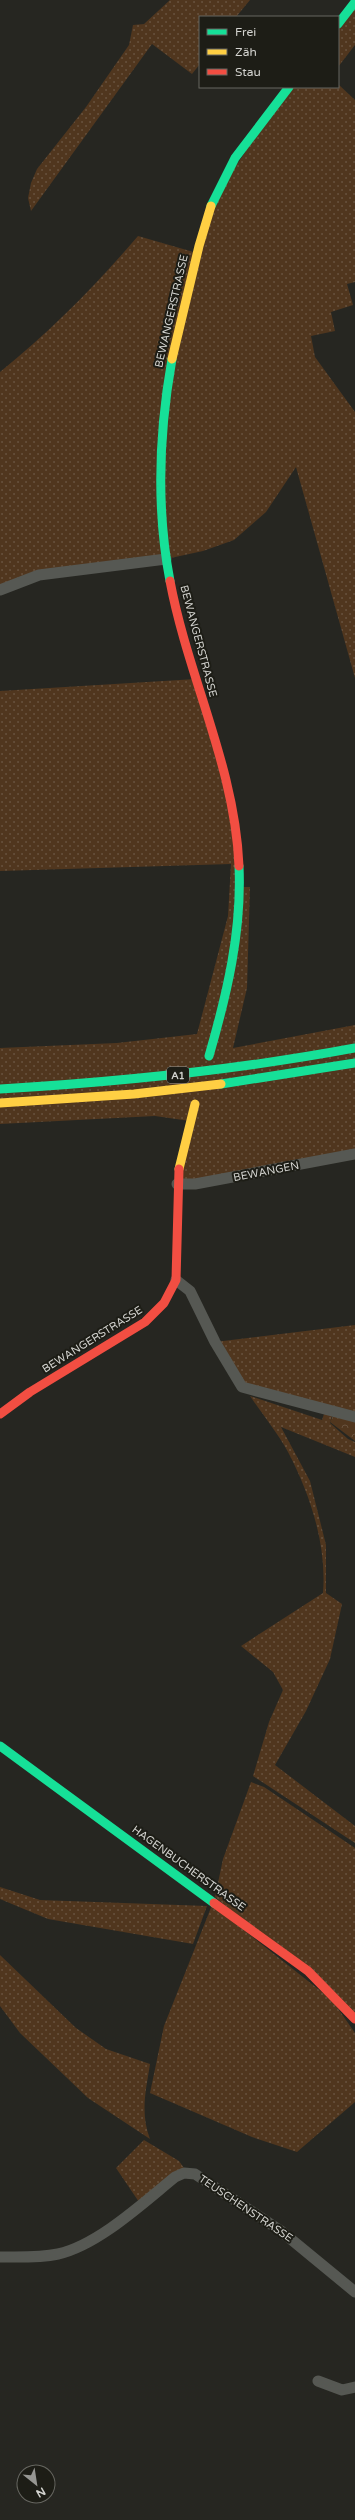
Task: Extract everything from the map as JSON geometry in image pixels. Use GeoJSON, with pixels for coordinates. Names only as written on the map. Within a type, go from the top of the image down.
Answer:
{"type":"FeatureCollection","features":[{"type":"Feature","properties":{"kind":"main road"},"geometry":{"type":"LineString","coordinates":[[339,23],[355,2]]}},
{"type":"Feature","properties":{"kind":"main road","name":"BEWANGERSTRASSE"},"geometry":{"type":"LineString","coordinates":[[209,1056],[229,986],[238,936],[240,887],[237,842],[225,779],[175,608],[166,559],[160,497],[160,448],[170,365],[197,253],[213,200],[228,169],[247,140],[288,88]]}},
{"type":"Feature","properties":{"kind":"main road","name":"A1"},"geometry":{"type":"LineString","coordinates":[[0,1089],[185,1075],[355,1048]]}},
{"type":"Feature","properties":{"kind":"main road","name":"A1"},"geometry":{"type":"LineString","coordinates":[[0,1103],[169,1091],[259,1079],[355,1063]]}},
{"type":"Feature","properties":{"kind":"main road","name":"BEWANGERSTRASSE"},"geometry":{"type":"LineString","coordinates":[[0,1414],[30,1392],[145,1322],[164,1303],[176,1280],[178,1251],[177,1184],[185,1138],[195,1104]]}},
{"type":"Feature","properties":{"kind":"main road","name":"HAGENBUCHERSTRASSE"},"geometry":{"type":"LineString","coordinates":[[0,1746],[308,1971],[355,2019]]}},
{"type":"Feature","properties":{"kind":"street"},"geometry":{"type":"LineString","coordinates":[[0,590],[39,575],[166,559]]}},
{"type":"Feature","properties":{"kind":"street","name":"BEWANGEN"},"geometry":{"type":"LineString","coordinates":[[177,1184],[195,1184],[355,1154]]}},
{"type":"Feature","properties":{"kind":"street"},"geometry":{"type":"LineString","coordinates":[[176,1280],[190,1291],[215,1342],[242,1387],[355,1417]]}},
{"type":"Feature","properties":{"kind":"street","name":"TEUSCHENSTRASSE"},"geometry":{"type":"LineString","coordinates":[[0,2257],[58,2254],[77,2247],[98,2236],[174,2177],[189,2172],[195,2174],[281,2231],[355,2292]]}},
{"type":"Feature","properties":{"kind":"street"},"geometry":{"type":"LineString","coordinates":[[318,2381],[342,2390],[355,2387]]}},
{"type":"Feature","properties":{"kind":"green space"},"geometry":{"type":"Polygon","coordinates":[[[170,0],[250,0],[237,16],[199,16],[199,65],[192,74],[152,44],[31,211],[28,198],[31,183],[37,169],[86,107],[129,45],[133,25],[144,24],[170,0]]]}},
{"type":"Feature","properties":{"kind":"green space"},"geometry":{"type":"Polygon","coordinates":[[[355,2],[355,45],[339,66],[339,23],[355,2]]]}},
{"type":"Feature","properties":{"kind":"green space"},"geometry":{"type":"Polygon","coordinates":[[[339,85],[355,100],[355,282],[347,284],[353,305],[331,312],[335,331],[311,336],[315,357],[355,412],[355,678],[296,467],[266,512],[234,540],[203,551],[166,559],[39,575],[0,590],[0,372],[55,324],[106,272],[138,236],[197,253],[213,200],[288,88],[339,88],[339,85]]]}},
{"type":"Feature","properties":{"kind":"green space"},"geometry":{"type":"Polygon","coordinates":[[[196,679],[225,779],[240,887],[250,887],[247,988],[233,1048],[355,1025],[355,1154],[177,1184],[190,1121],[155,1116],[0,1124],[0,1048],[117,1043],[197,1034],[228,916],[231,864],[0,871],[0,691],[196,679]]]}},
{"type":"Feature","properties":{"kind":"green space"},"geometry":{"type":"Polygon","coordinates":[[[355,1325],[355,1415],[242,1387],[215,1342],[355,1325]]]}},
{"type":"Feature","properties":{"kind":"green space"},"geometry":{"type":"Polygon","coordinates":[[[250,1396],[322,1420],[324,1414],[332,1416],[330,1423],[348,1439],[355,1442],[355,1457],[281,1427],[310,1481],[326,1545],[326,1593],[342,1604],[330,1659],[306,1711],[275,1765],[355,1826],[355,1843],[253,1776],[269,1722],[283,1690],[273,1672],[241,1646],[323,1593],[324,1575],[315,1520],[310,1502],[296,1468],[284,1445],[250,1396]]]}},
{"type":"Feature","properties":{"kind":"green space"},"geometry":{"type":"Polygon","coordinates":[[[333,1416],[355,1421],[355,1441],[330,1422],[333,1416]]]}},
{"type":"Feature","properties":{"kind":"green space"},"geometry":{"type":"Polygon","coordinates":[[[251,1782],[264,1787],[355,1848],[355,2013],[215,1897],[223,1859],[251,1782]]]}},
{"type":"Feature","properties":{"kind":"green space"},"geometry":{"type":"Polygon","coordinates":[[[0,1887],[40,1900],[207,1906],[193,1944],[48,1919],[0,1899],[0,1887]]]}},
{"type":"Feature","properties":{"kind":"green space"},"geometry":{"type":"Polygon","coordinates":[[[212,1905],[332,2000],[355,2033],[355,2102],[297,2152],[252,2137],[150,2093],[164,2026],[212,1905]]]}},
{"type":"Feature","properties":{"kind":"green space"},"geometry":{"type":"Polygon","coordinates":[[[0,1955],[76,2028],[106,2049],[150,2064],[145,2102],[145,2120],[150,2139],[88,2098],[20,2033],[0,2006],[0,1955]]]}},
{"type":"Feature","properties":{"kind":"green space"},"geometry":{"type":"Polygon","coordinates":[[[144,2140],[179,2161],[184,2168],[139,2202],[116,2168],[144,2140]]]}},
{"type":"Feature","properties":{"kind":"traffic: fast"},"geometry":{"type":"LineString","coordinates":[[339,23],[355,2]]}},
{"type":"Feature","properties":{"kind":"traffic: fast"},"geometry":{"type":"LineString","coordinates":[[211,206],[235,158],[288,88]]}},
{"type":"Feature","properties":{"kind":"traffic: fast"},"geometry":{"type":"LineString","coordinates":[[170,581],[163,526],[161,470],[164,414],[172,359]]}},
{"type":"Feature","properties":{"kind":"traffic: fast"},"geometry":{"type":"LineString","coordinates":[[209,1056],[222,1009],[236,938],[239,866]]}},
{"type":"Feature","properties":{"kind":"traffic: fast"},"geometry":{"type":"LineString","coordinates":[[0,1089],[134,1079],[222,1069],[355,1048]]}},
{"type":"Feature","properties":{"kind":"traffic: fast"},"geometry":{"type":"LineString","coordinates":[[221,1084],[355,1063]]}},
{"type":"Feature","properties":{"kind":"traffic: fast"},"geometry":{"type":"LineString","coordinates":[[0,1746],[214,1903]]}},
{"type":"Feature","properties":{"kind":"traffic: slow"},"geometry":{"type":"LineString","coordinates":[[172,359],[199,246],[211,206]]}},
{"type":"Feature","properties":{"kind":"traffic: slow"},"geometry":{"type":"LineString","coordinates":[[0,1103],[134,1094],[221,1084]]}},
{"type":"Feature","properties":{"kind":"traffic: slow"},"geometry":{"type":"LineString","coordinates":[[179,1169],[195,1104]]}},
{"type":"Feature","properties":{"kind":"traffic: jam"},"geometry":{"type":"LineString","coordinates":[[170,581],[178,617],[210,722],[229,793],[236,829],[239,866]]}},
{"type":"Feature","properties":{"kind":"traffic: jam"},"geometry":{"type":"LineString","coordinates":[[0,1414],[30,1392],[145,1322],[164,1303],[176,1280],[179,1169]]}},
{"type":"Feature","properties":{"kind":"traffic: jam"},"geometry":{"type":"LineString","coordinates":[[214,1903],[308,1971],[355,2019]]}}]}
